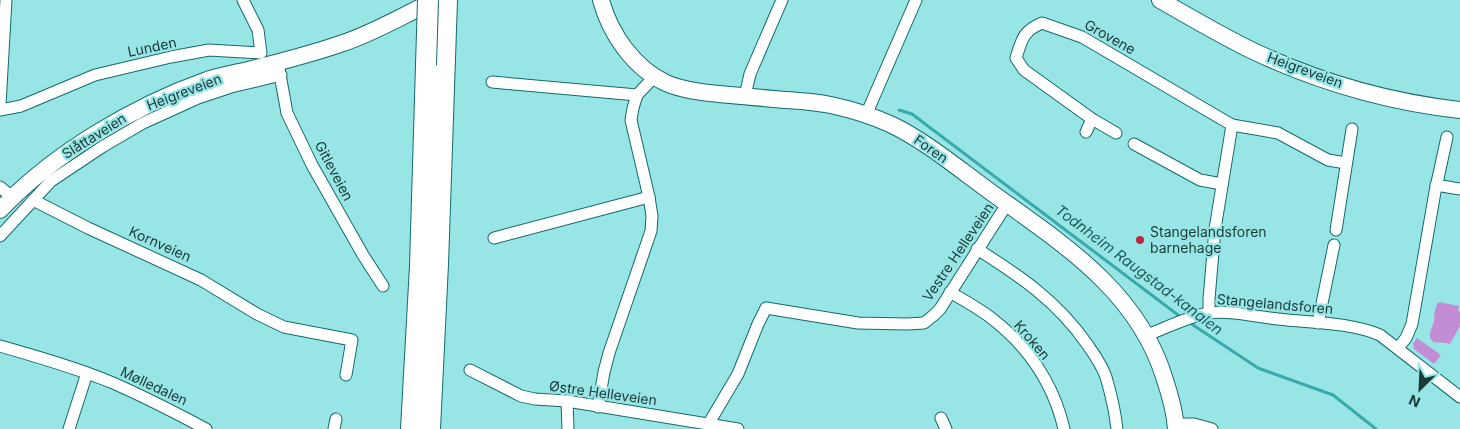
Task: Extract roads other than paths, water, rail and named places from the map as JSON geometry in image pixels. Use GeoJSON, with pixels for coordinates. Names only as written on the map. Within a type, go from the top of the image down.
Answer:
{"type":"FeatureCollection","features":[{"type":"Feature","properties":{"kind":"highway"},"geometry":{"type":"LineString","coordinates":[[430,429],[447,0]]}},
{"type":"Feature","properties":{"kind":"highway"},"geometry":{"type":"LineString","coordinates":[[411,429],[420,266],[427,2]]}},
{"type":"Feature","properties":{"kind":"main road","name":"Heigreveien"},"geometry":{"type":"LineString","coordinates":[[0,210],[6,192],[44,170],[85,141],[137,110],[208,80],[279,69],[311,54],[371,32],[427,2],[437,0]]}},
{"type":"Feature","properties":{"kind":"main road","name":"Foren"},"geometry":{"type":"LineString","coordinates":[[601,0],[604,14],[616,36],[635,60],[670,85],[689,90],[833,105],[866,114],[890,124],[915,138],[1008,204],[1084,262],[1108,284],[1130,310],[1147,335],[1161,365],[1176,426]]}},
{"type":"Feature","properties":{"kind":"main road","name":"Heigreveien"},"geometry":{"type":"LineString","coordinates":[[1160,0],[1252,50],[1310,74],[1394,99],[1460,110]]}},
{"type":"Feature","properties":{"kind":"street"},"geometry":{"type":"LineString","coordinates":[[0,106],[6,0]]}},
{"type":"Feature","properties":{"kind":"street","name":"Lunden"},"geometry":{"type":"LineString","coordinates":[[0,110],[21,106],[95,75],[171,57],[209,50],[261,53],[258,30],[243,0]]}},
{"type":"Feature","properties":{"kind":"street"},"geometry":{"type":"LineString","coordinates":[[745,96],[750,74],[782,0]]}},
{"type":"Feature","properties":{"kind":"street"},"geometry":{"type":"LineString","coordinates":[[866,114],[916,0]]}},
{"type":"Feature","properties":{"kind":"street","name":"Grovene"},"geometry":{"type":"LineString","coordinates":[[1116,133],[1092,119],[1024,70],[1016,58],[1023,37],[1031,28],[1042,24],[1082,37],[1232,125],[1278,133],[1328,160],[1346,163]]}},
{"type":"Feature","properties":{"kind":"street","name":"Slåttaveien"},"geometry":{"type":"LineString","coordinates":[[0,236],[51,181],[102,146],[198,98],[279,69]]}},
{"type":"Feature","properties":{"kind":"street","name":"Gitleveien"},"geometry":{"type":"LineString","coordinates":[[279,69],[287,113],[312,165],[363,255],[383,286]]}},
{"type":"Feature","properties":{"kind":"street"},"geometry":{"type":"LineString","coordinates":[[598,407],[609,354],[651,231],[650,197],[631,120],[637,95],[655,76]]}},
{"type":"Feature","properties":{"kind":"street"},"geometry":{"type":"LineString","coordinates":[[492,82],[637,95]]}},
{"type":"Feature","properties":{"kind":"street"},"geometry":{"type":"LineString","coordinates":[[1086,132],[1092,119]]}},
{"type":"Feature","properties":{"kind":"street"},"geometry":{"type":"LineString","coordinates":[[1209,313],[1215,229],[1232,125]]}},
{"type":"Feature","properties":{"kind":"street"},"geometry":{"type":"LineString","coordinates":[[1336,230],[1352,129]]}},
{"type":"Feature","properties":{"kind":"street"},"geometry":{"type":"LineString","coordinates":[[1398,348],[1406,338],[1412,324],[1436,185],[1447,137]]}},
{"type":"Feature","properties":{"kind":"street"},"geometry":{"type":"LineString","coordinates":[[1134,144],[1200,180],[1222,184]]}},
{"type":"Feature","properties":{"kind":"street"},"geometry":{"type":"LineString","coordinates":[[1436,185],[1460,188]]}},
{"type":"Feature","properties":{"kind":"street"},"geometry":{"type":"LineString","coordinates":[[494,238],[650,197]]}},
{"type":"Feature","properties":{"kind":"street","name":"Kornveien"},"geometry":{"type":"LineString","coordinates":[[32,200],[201,280],[284,328],[352,340],[346,375]]}},
{"type":"Feature","properties":{"kind":"street","name":"Vestre Helleveien"},"geometry":{"type":"LineString","coordinates":[[709,424],[738,374],[766,308],[858,323],[907,324],[924,322],[934,316],[1008,204]]}},
{"type":"Feature","properties":{"kind":"street"},"geometry":{"type":"LineString","coordinates":[[1318,323],[1334,245]]}},
{"type":"Feature","properties":{"kind":"street"},"geometry":{"type":"LineString","coordinates":[[977,250],[1026,282],[1052,303],[1078,331],[1095,355],[1105,375],[1114,406],[1117,429]]}},
{"type":"Feature","properties":{"kind":"street","name":"Kroken"},"geometry":{"type":"LineString","coordinates":[[950,292],[994,321],[1015,339],[1030,356],[1046,380],[1059,409],[1064,429]]}},
{"type":"Feature","properties":{"kind":"street","name":"Stangelandsforen"},"geometry":{"type":"LineString","coordinates":[[1147,335],[1209,313],[1232,313],[1369,330],[1380,335],[1398,348],[1460,397]]}},
{"type":"Feature","properties":{"kind":"street","name":"Mølledalen"},"geometry":{"type":"LineString","coordinates":[[0,346],[112,382],[206,429]]}},
{"type":"Feature","properties":{"kind":"street","name":"Østre Helleveien"},"geometry":{"type":"LineString","coordinates":[[470,370],[521,396],[534,399],[567,401],[738,429]]}},
{"type":"Feature","properties":{"kind":"street"},"geometry":{"type":"LineString","coordinates":[[69,429],[87,374]]}},
{"type":"Feature","properties":{"kind":"street"},"geometry":{"type":"LineString","coordinates":[[567,401],[568,429]]}},
{"type":"Feature","properties":{"kind":"street"},"geometry":{"type":"LineString","coordinates":[[941,418],[946,429]]}},
{"type":"Feature","properties":{"kind":"street"},"geometry":{"type":"LineString","coordinates":[[1176,426],[1194,424],[1212,429]]}},
{"type":"Feature","properties":{"kind":"waterway","name":"Todnheim Raugstad-kanalen"},"geometry":{"type":"LineString","coordinates":[[899,110],[912,114],[1182,318]]}},
{"type":"Feature","properties":{"kind":"waterway","name":"Todnheim Raugstad-kanalen"},"geometry":{"type":"LineString","coordinates":[[1187,321],[1258,368],[1333,395],[1376,429]]}},
{"type":"Feature","properties":{"kind":"place","name":"Stangelandsforen barnehage"},"geometry":{"type":"Point","coordinates":[1140,240]}}]}
